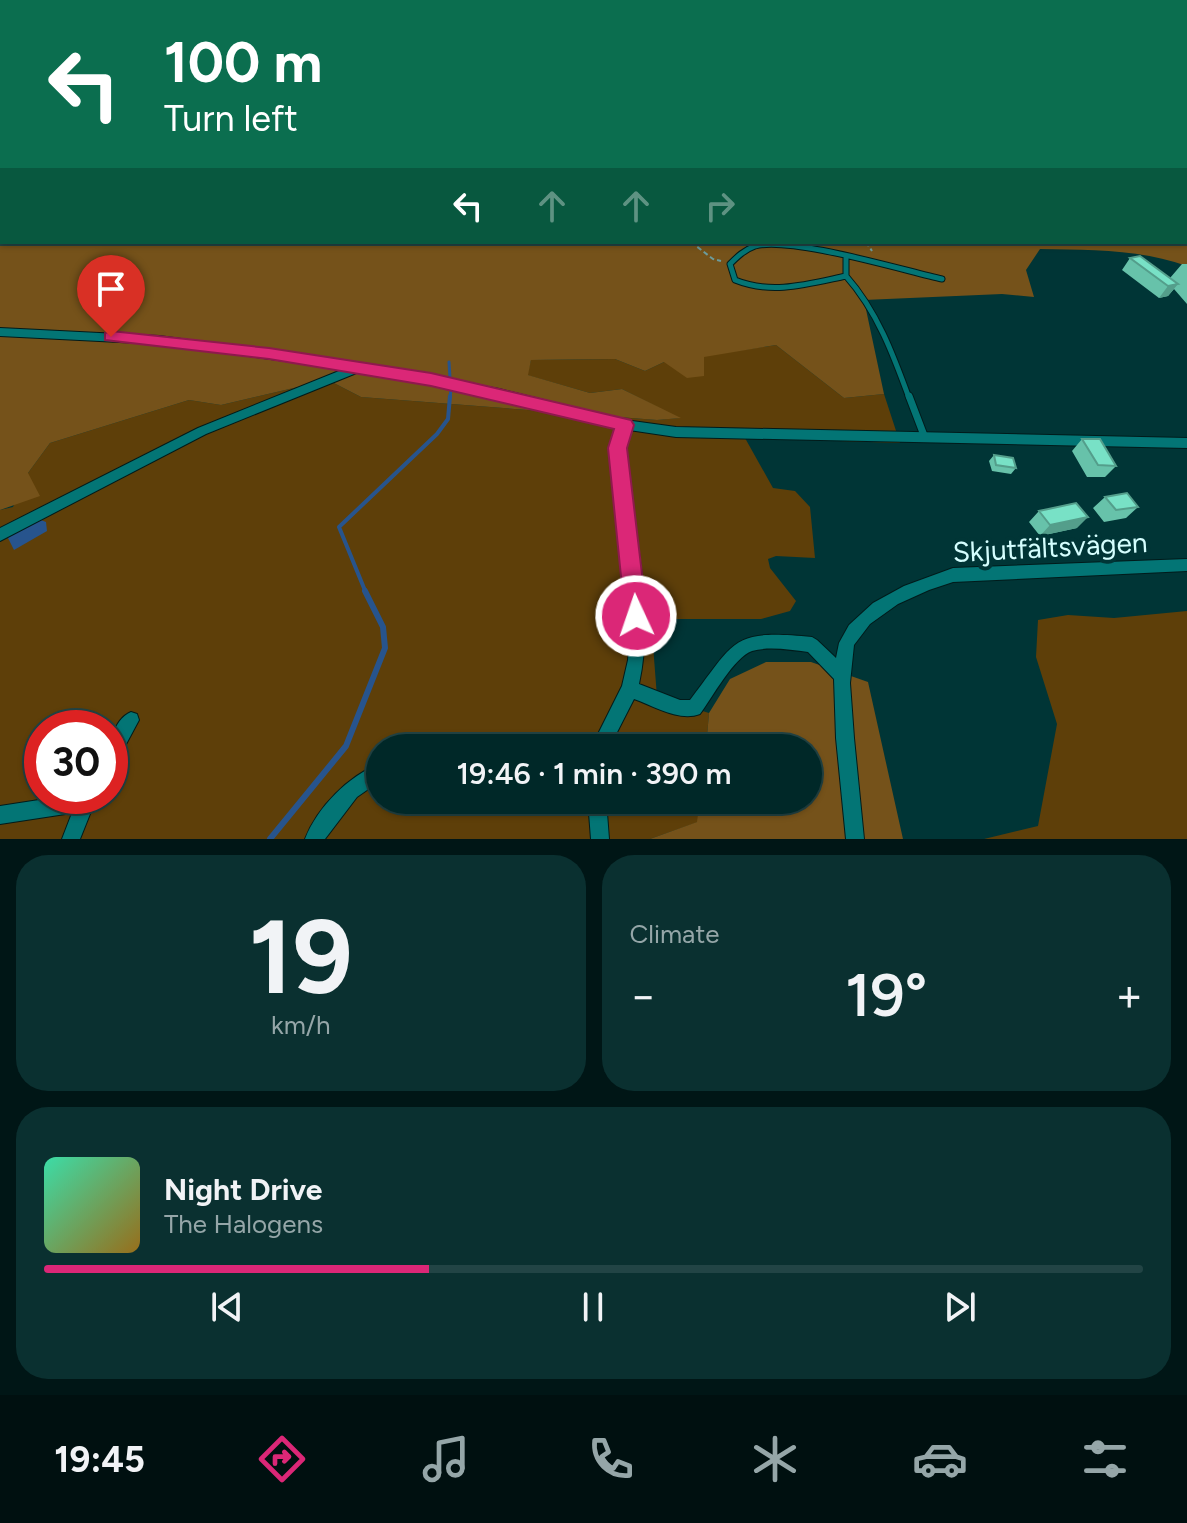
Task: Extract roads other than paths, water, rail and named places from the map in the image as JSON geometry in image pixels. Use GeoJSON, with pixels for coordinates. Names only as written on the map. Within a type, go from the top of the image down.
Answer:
{"type":"FeatureCollection","features":[{"type":"Feature","properties":{"kind":"street"},"geometry":{"type":"LineString","coordinates":[[0,332],[159,340],[357,368],[499,393],[625,425],[700,433],[1187,443]]}},
{"type":"Feature","properties":{"kind":"street"},"geometry":{"type":"LineString","coordinates":[[0,535],[202,431],[357,368]]}},
{"type":"Feature","properties":{"kind":"street"},"geometry":{"type":"LineString","coordinates":[[607,734],[629,689],[636,659],[636,616],[618,448],[625,425]]}},
{"type":"Feature","properties":{"kind":"street","name":"Skjutfältsvägen"},"geometry":{"type":"LineString","coordinates":[[855,839],[844,677],[848,640],[864,619],[927,582],[953,575],[1187,565]]}},
{"type":"Feature","properties":{"kind":"street"},"geometry":{"type":"LineString","coordinates":[[629,689],[680,708],[694,708],[735,648],[749,642],[812,645],[844,677]]}},
{"type":"Feature","properties":{"kind":"street"},"geometry":{"type":"LineString","coordinates":[[128,725],[131,720]]}},
{"type":"Feature","properties":{"kind":"street"},"geometry":{"type":"LineString","coordinates":[[314,839],[350,791],[366,777]]}},
{"type":"Feature","properties":{"kind":"street"},"geometry":{"type":"LineString","coordinates":[[0,815],[24,811]]}},
{"type":"Feature","properties":{"kind":"street"},"geometry":{"type":"LineString","coordinates":[[71,839],[80,814]]}},
{"type":"Feature","properties":{"kind":"street"},"geometry":{"type":"LineString","coordinates":[[598,814],[600,839]]}},
{"type":"Feature","properties":{"kind":"lane"},"geometry":{"type":"LineString","coordinates":[[846,276],[785,288],[759,289],[735,280],[730,264],[734,257],[752,248],[785,244],[942,279]]}},
{"type":"Feature","properties":{"kind":"lane"},"geometry":{"type":"LineString","coordinates":[[846,257],[846,276],[860,288],[865,298],[925,438]]}},
{"type":"Feature","properties":{"kind":"water"},"geometry":{"type":"Polygon","coordinates":[[[41,520],[46,522],[47,531],[14,550],[7,536],[41,520]]]}},
{"type":"Feature","properties":{"kind":"waterway"},"geometry":{"type":"LineString","coordinates":[[449,362],[450,378]]}},
{"type":"Feature","properties":{"kind":"waterway"},"geometry":{"type":"LineString","coordinates":[[450,398],[451,389]]}},
{"type":"Feature","properties":{"kind":"waterway"},"geometry":{"type":"LineString","coordinates":[[366,593],[339,527],[437,434],[448,419],[450,396]]}},
{"type":"Feature","properties":{"kind":"waterway"},"geometry":{"type":"LineString","coordinates":[[270,839],[346,746],[385,648],[383,627],[366,593]]}}]}
